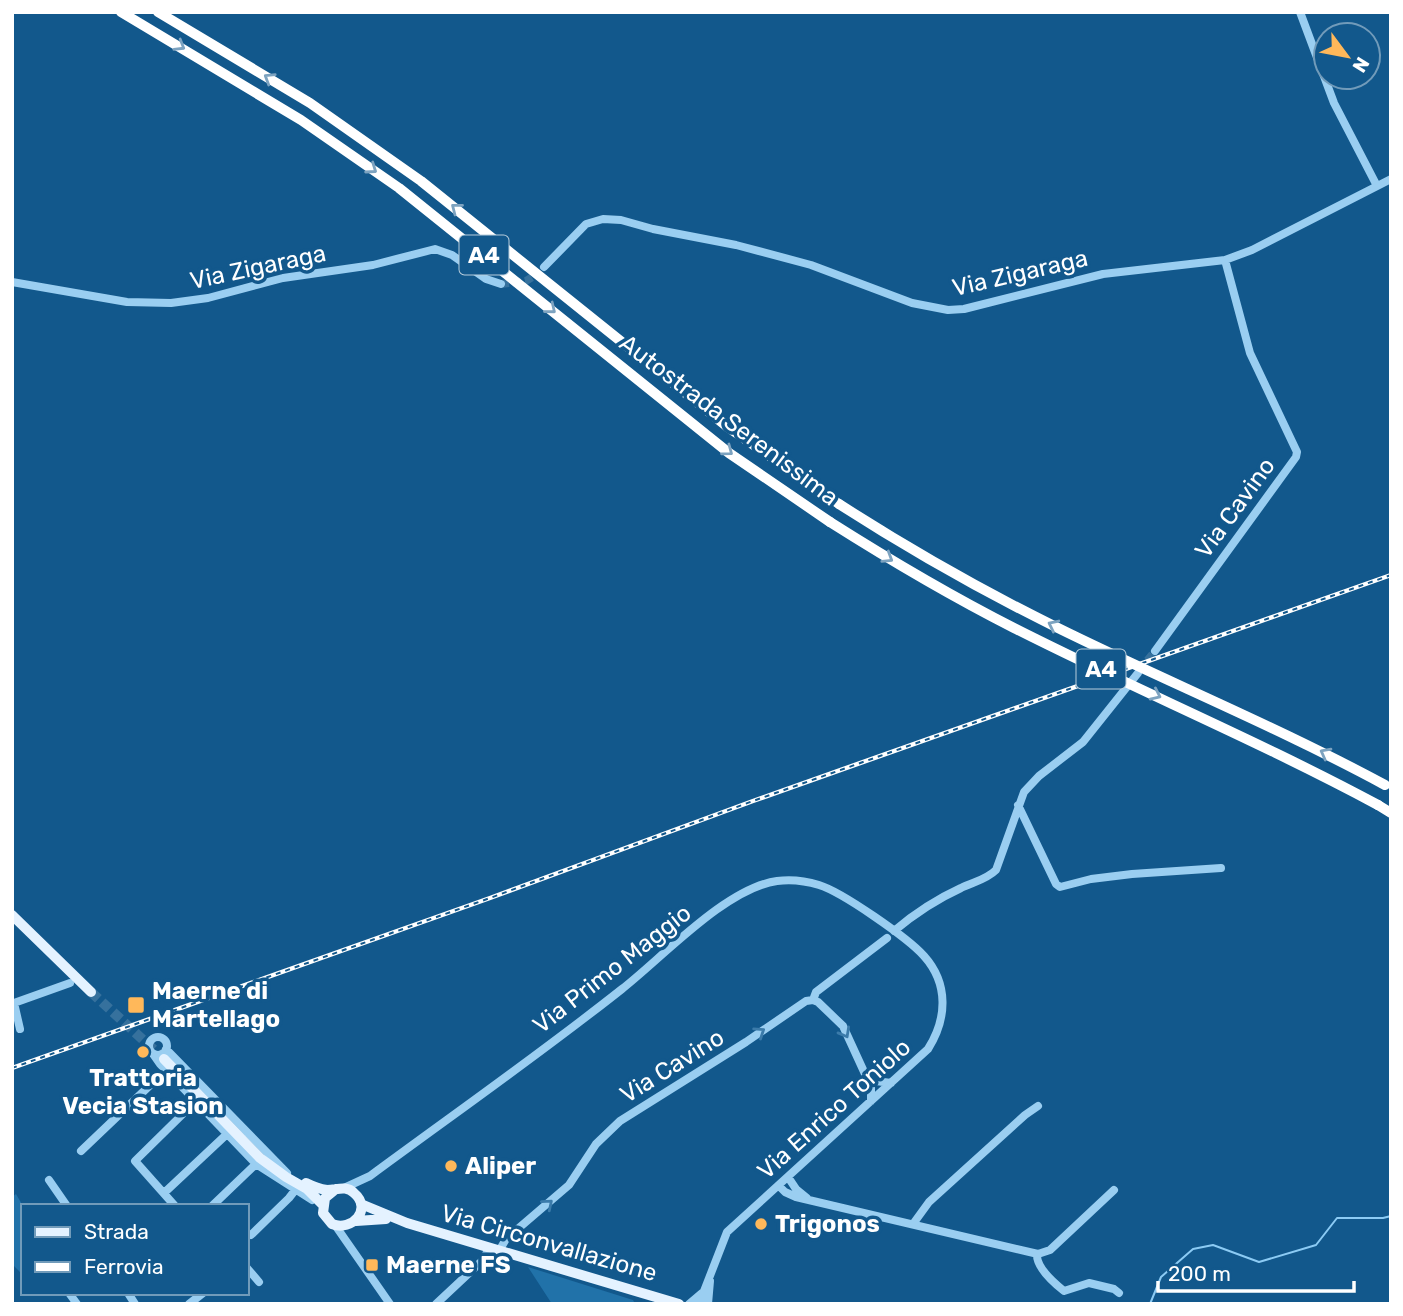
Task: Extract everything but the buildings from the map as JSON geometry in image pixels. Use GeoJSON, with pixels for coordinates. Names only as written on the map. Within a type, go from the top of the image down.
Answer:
{"type":"FeatureCollection","features":[{"type":"Feature","properties":{"kind":"highway","name":"Autostrada Serenissima"},"geometry":{"type":"LineString","coordinates":[[121,12],[301,120],[399,188],[729,453],[830,522],[906,569],[1016,629],[1255,741],[1391,813]]}},
{"type":"Feature","properties":{"kind":"highway","name":"Autostrada Serenissima"},"geometry":{"type":"LineString","coordinates":[[159,12],[310,103],[410,173],[729,428],[839,505],[919,555],[1056,627],[1315,747],[1388,787]]}},
{"type":"Feature","properties":{"kind":"main road"},"geometry":{"type":"LineString","coordinates":[[12,915],[90,992]]}},
{"type":"Feature","properties":{"kind":"main road"},"geometry":{"type":"LineString","coordinates":[[165,1060],[260,1158],[284,1174],[307,1189],[323,1208],[327,1220],[345,1227],[354,1222],[360,1212],[360,1201],[353,1192],[313,1187],[284,1174]]}},
{"type":"Feature","properties":{"kind":"main road"},"geometry":{"type":"LineString","coordinates":[[323,1208],[328,1194],[340,1189]]}},
{"type":"Feature","properties":{"kind":"main road","name":"Via Circonvallazione"},"geometry":{"type":"LineString","coordinates":[[360,1201],[407,1223]]}},
{"type":"Feature","properties":{"kind":"main road","name":"Via Circonvallazione"},"geometry":{"type":"LineString","coordinates":[[354,1222],[380,1218],[407,1223],[679,1304]]}},
{"type":"Feature","properties":{"kind":"street"},"geometry":{"type":"LineString","coordinates":[[1300,12],[1334,103],[1377,186]]}},
{"type":"Feature","properties":{"kind":"street","name":"Via Zigaraga"},"geometry":{"type":"LineString","coordinates":[[544,267],[576,232],[592,220],[621,220],[793,259],[912,303],[948,310],[964,309],[1102,274],[1226,260],[1252,250],[1391,179]]}},
{"type":"Feature","properties":{"kind":"street","name":"Via Zigaraga"},"geometry":{"type":"LineString","coordinates":[[12,282],[127,302],[171,303],[208,298],[283,278],[373,265],[435,249],[452,255],[486,279],[501,284]]}},
{"type":"Feature","properties":{"kind":"street","name":"Via Cavino"},"geometry":{"type":"LineString","coordinates":[[1155,651],[1297,452],[1250,353],[1226,260]]}},
{"type":"Feature","properties":{"kind":"street","name":"Via Cavino"},"geometry":{"type":"LineString","coordinates":[[436,1304],[506,1238],[569,1185],[596,1144],[620,1121],[806,1001],[813,1000],[816,992],[920,911],[961,888],[989,877],[996,870],[1024,792],[1039,776],[1083,743],[1138,673]]}},
{"type":"Feature","properties":{"kind":"street"},"geometry":{"type":"LineString","coordinates":[[1018,805],[1056,884],[1060,887],[1091,879],[1221,867]]}},
{"type":"Feature","properties":{"kind":"street","name":"Via Primo Maggio"},"geometry":{"type":"LineString","coordinates":[[340,1189],[370,1176],[624,988],[736,896],[755,886],[787,879],[820,885],[835,891],[890,935]]}},
{"type":"Feature","properties":{"kind":"street","name":"Via Enrico Toniolo"},"geometry":{"type":"LineString","coordinates":[[699,1304],[727,1233],[928,1049],[939,1027],[942,990],[932,965],[916,948],[890,935]]}},
{"type":"Feature","properties":{"kind":"street"},"geometry":{"type":"LineString","coordinates":[[20,1030],[14,1003],[70,983]]}},
{"type":"Feature","properties":{"kind":"street"},"geometry":{"type":"LineString","coordinates":[[813,1000],[843,1026],[871,1087],[872,1101]]}},
{"type":"Feature","properties":{"kind":"street"},"geometry":{"type":"LineString","coordinates":[[81,1151],[165,1060],[164,1039],[154,1037],[148,1046],[153,1054],[165,1060]]}},
{"type":"Feature","properties":{"kind":"street"},"geometry":{"type":"LineString","coordinates":[[153,1054],[161,1055],[196,1101],[256,1164],[277,1179],[308,1195],[323,1208]]}},
{"type":"Feature","properties":{"kind":"street"},"geometry":{"type":"LineString","coordinates":[[866,1075],[876,1081],[891,1083]]}},
{"type":"Feature","properties":{"kind":"street"},"geometry":{"type":"LineString","coordinates":[[173,1204],[135,1161],[196,1101]]}},
{"type":"Feature","properties":{"kind":"street"},"geometry":{"type":"LineString","coordinates":[[913,1224],[929,1202],[1038,1106]]}},
{"type":"Feature","properties":{"kind":"street"},"geometry":{"type":"LineString","coordinates":[[164,1193],[227,1134]]}},
{"type":"Feature","properties":{"kind":"street"},"geometry":{"type":"LineString","coordinates":[[214,1204],[256,1164]]}},
{"type":"Feature","properties":{"kind":"street","name":"Via Primo Maggio"},"geometry":{"type":"LineString","coordinates":[[360,1201],[363,1186],[370,1176]]}},
{"type":"Feature","properties":{"kind":"street"},"geometry":{"type":"LineString","coordinates":[[789,1177],[799,1193],[809,1199]]}},
{"type":"Feature","properties":{"kind":"street"},"geometry":{"type":"LineString","coordinates":[[49,1180],[66,1204]]}},
{"type":"Feature","properties":{"kind":"street"},"geometry":{"type":"LineString","coordinates":[[779,1186],[785,1192],[809,1199],[1037,1254],[1050,1250],[1114,1190]]}},
{"type":"Feature","properties":{"kind":"street"},"geometry":{"type":"LineString","coordinates":[[251,1235],[296,1189]]}},
{"type":"Feature","properties":{"kind":"street"},"geometry":{"type":"LineString","coordinates":[[354,1222],[348,1236],[355,1254]]}},
{"type":"Feature","properties":{"kind":"street"},"geometry":{"type":"LineString","coordinates":[[335,1225],[390,1304]]}},
{"type":"Feature","properties":{"kind":"street"},"geometry":{"type":"LineString","coordinates":[[1037,1254],[1036,1259],[1041,1267],[1064,1291],[1089,1283],[1114,1289],[1119,1293]]}},
{"type":"Feature","properties":{"kind":"street"},"geometry":{"type":"LineString","coordinates":[[248,1269],[259,1282]]}},
{"type":"Feature","properties":{"kind":"street","name":"Via Enrico Toniolo"},"geometry":{"type":"LineString","coordinates":[[708,1304],[711,1274]]}},
{"type":"Feature","properties":{"kind":"street","name":"Via Enrico Toniolo"},"geometry":{"type":"LineString","coordinates":[[689,1304],[702,1293]]}},
{"type":"Feature","properties":{"kind":"shaded area"},"geometry":{"type":"Polygon","coordinates":[[[16,1194],[22,1204],[21,1273],[12,1264],[12,1197],[16,1194]]]}},
{"type":"Feature","properties":{"kind":"shaded area"},"geometry":{"type":"Polygon","coordinates":[[[528,1267],[633,1300],[635,1304],[552,1304],[528,1267]]]}},
{"type":"Feature","properties":{"kind":"waterway"},"geometry":{"type":"LineString","coordinates":[[1150,1304],[1161,1277],[1193,1249],[1213,1245],[1259,1262],[1316,1245],[1337,1218],[1391,1216]]}},
{"type":"Feature","properties":{"kind":"tunnel"},"geometry":{"type":"LineString","coordinates":[[501,284],[526,281],[540,272]]}},
{"type":"Feature","properties":{"kind":"tunnel"},"geometry":{"type":"LineString","coordinates":[[1140,670],[1155,651]]}},
{"type":"Feature","properties":{"kind":"tunnel"},"geometry":{"type":"LineString","coordinates":[[91,992],[164,1059]]}},
{"type":"Feature","properties":{"kind":"railway"},"geometry":{"type":"LineString","coordinates":[[12,1068],[1391,575]]}},
{"type":"Feature","properties":{"kind":"place","name":"Maerne di Martellago"},"geometry":{"type":"Point","coordinates":[136,1005]}},
{"type":"Feature","properties":{"kind":"place","name":"Trattoria Vecia Stasion"},"geometry":{"type":"Point","coordinates":[143,1052]}},
{"type":"Feature","properties":{"kind":"place","name":"Aliper"},"geometry":{"type":"Point","coordinates":[451,1166]}},
{"type":"Feature","properties":{"kind":"place","name":"Trigonos"},"geometry":{"type":"Point","coordinates":[761,1224]}},
{"type":"Feature","properties":{"kind":"place","name":"Maerne FS"},"geometry":{"type":"Point","coordinates":[372,1265]}}]}
